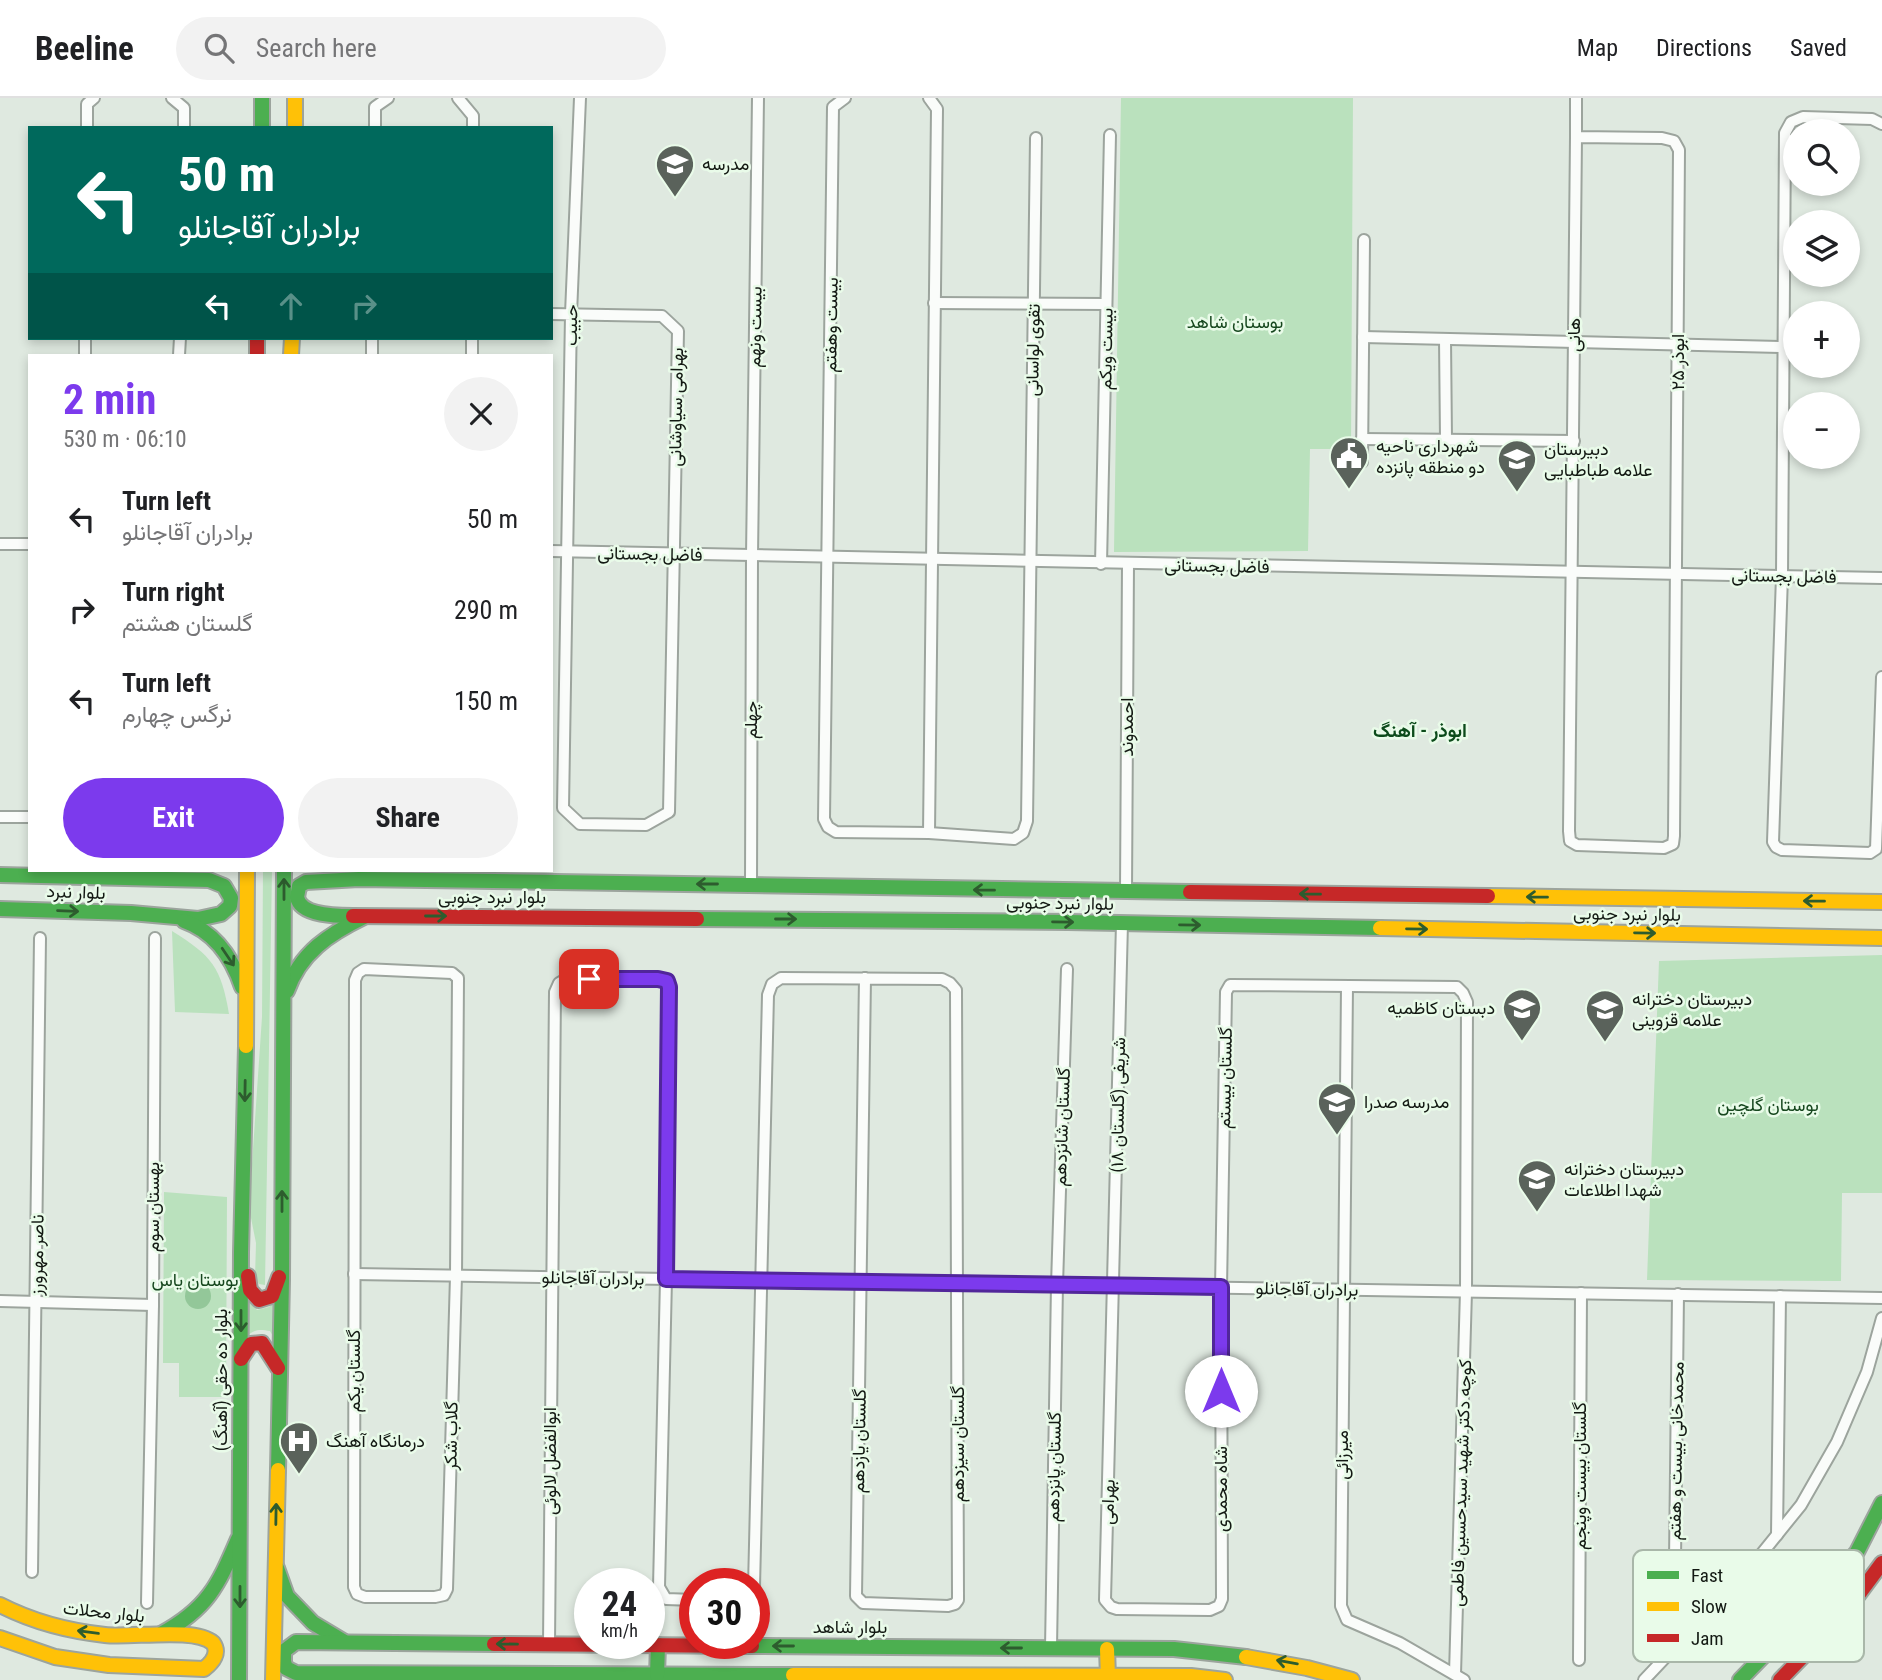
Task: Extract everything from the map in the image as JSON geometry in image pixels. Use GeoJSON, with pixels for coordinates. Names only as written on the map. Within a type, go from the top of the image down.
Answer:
{"type":"FeatureCollection","features":[{"type":"Feature","properties":{"kind":"main road"},"geometry":{"type":"LineString","coordinates":[[261,126],[262,98]]}},
{"type":"Feature","properties":{"kind":"main road"},"geometry":{"type":"LineString","coordinates":[[295,98],[295,126]]}},
{"type":"Feature","properties":{"kind":"main road"},"geometry":{"type":"LineString","coordinates":[[137,878],[176,872]]}},
{"type":"Feature","properties":{"kind":"main road","name":"بلوار ده حقی (آهنگ)"},"geometry":{"type":"LineString","coordinates":[[239,1680],[247,872]]}},
{"type":"Feature","properties":{"kind":"main road"},"geometry":{"type":"LineString","coordinates":[[274,1680],[282,1270],[284,872]]}},
{"type":"Feature","properties":{"kind":"main road","name":"بلوار نبرد جنوبی"},"geometry":{"type":"LineString","coordinates":[[343,872],[359,879],[1882,902]]}},
{"type":"Feature","properties":{"kind":"main road","name":"بلوار نبرد"},"geometry":{"type":"LineString","coordinates":[[0,875],[137,878]]}},
{"type":"Feature","properties":{"kind":"main road"},"geometry":{"type":"LineString","coordinates":[[137,878],[209,880],[223,885],[232,897],[227,910],[213,918],[150,914]]}},
{"type":"Feature","properties":{"kind":"main road"},"geometry":{"type":"LineString","coordinates":[[359,879],[306,882],[299,886],[296,892],[299,903],[306,909],[318,913],[368,916]]}},
{"type":"Feature","properties":{"kind":"main road","name":"بلوار نبرد"},"geometry":{"type":"LineString","coordinates":[[0,909],[150,914]]}},
{"type":"Feature","properties":{"kind":"main road"},"geometry":{"type":"LineString","coordinates":[[150,914],[193,923],[215,939],[232,961],[242,985],[247,1023]]}},
{"type":"Feature","properties":{"kind":"main road","name":"بلوار نبرد جنوبی"},"geometry":{"type":"LineString","coordinates":[[283,1006],[289,981],[302,958],[340,928],[368,916],[1122,923],[1882,938]]}},
{"type":"Feature","properties":{"kind":"main road"},"geometry":{"type":"LineString","coordinates":[[243,1228],[249,1289],[253,1296],[259,1300],[272,1296],[282,1270]]}},
{"type":"Feature","properties":{"kind":"main road"},"geometry":{"type":"LineString","coordinates":[[241,1359],[251,1345],[262,1343],[279,1370]]}},
{"type":"Feature","properties":{"kind":"main road"},"geometry":{"type":"LineString","coordinates":[[1858,1550],[1882,1503]]}},
{"type":"Feature","properties":{"kind":"main road","name":"بلوار محلات"},"geometry":{"type":"LineString","coordinates":[[0,1605],[15,1614],[60,1629],[125,1637],[156,1637],[190,1617],[211,1592],[226,1567],[240,1534]]}},
{"type":"Feature","properties":{"kind":"main road"},"geometry":{"type":"LineString","coordinates":[[1864,1587],[1882,1563]]}},
{"type":"Feature","properties":{"kind":"main road"},"geometry":{"type":"LineString","coordinates":[[276,1564],[287,1596],[313,1623],[344,1642]]}},
{"type":"Feature","properties":{"kind":"main road"},"geometry":{"type":"LineString","coordinates":[[0,1638],[55,1657],[109,1665],[204,1669],[212,1664],[216,1655],[215,1645],[209,1639],[196,1634],[156,1637]]}},
{"type":"Feature","properties":{"kind":"main road","name":"بلوار شاهد"},"geometry":{"type":"LineString","coordinates":[[337,1677],[288,1671],[283,1665],[284,1651],[296,1642],[574,1644]]}},
{"type":"Feature","properties":{"kind":"main road","name":"بلوار شاهد"},"geometry":{"type":"LineString","coordinates":[[665,1645],[1174,1649],[1250,1656],[1311,1667],[1352,1680]]}},
{"type":"Feature","properties":{"kind":"main road"},"geometry":{"type":"LineString","coordinates":[[1107,1649],[1108,1679]]}},
{"type":"Feature","properties":{"kind":"main road"},"geometry":{"type":"LineString","coordinates":[[657,1678],[658,1659]]}},
{"type":"Feature","properties":{"kind":"main road"},"geometry":{"type":"LineString","coordinates":[[1740,1680],[1757,1662]]}},
{"type":"Feature","properties":{"kind":"main road"},"geometry":{"type":"LineString","coordinates":[[1780,1680],[1797,1662]]}},
{"type":"Feature","properties":{"kind":"main road"},"geometry":{"type":"LineString","coordinates":[[155,1668],[177,1680]]}},
{"type":"Feature","properties":{"kind":"main road"},"geometry":{"type":"LineString","coordinates":[[337,1677],[1108,1679],[1191,1676],[1224,1680]]}},
{"type":"Feature","properties":{"kind":"street"},"geometry":{"type":"LineString","coordinates":[[87,126],[87,104],[94,98]]}},
{"type":"Feature","properties":{"kind":"street"},"geometry":{"type":"LineString","coordinates":[[172,98],[184,108],[184,126]]}},
{"type":"Feature","properties":{"kind":"street"},"geometry":{"type":"LineString","coordinates":[[375,126],[375,107],[388,98]]}},
{"type":"Feature","properties":{"kind":"street"},"geometry":{"type":"LineString","coordinates":[[458,98],[473,116],[473,126]]}},
{"type":"Feature","properties":{"kind":"street","name":"حبیب"},"geometry":{"type":"LineString","coordinates":[[580,98],[572,314],[562,808],[580,824],[646,825],[669,812]]}},
{"type":"Feature","properties":{"kind":"street","name":"بیست ونهم"},"geometry":{"type":"LineString","coordinates":[[752,556],[758,98]]}},
{"type":"Feature","properties":{"kind":"street","name":"بیست وهفتم"},"geometry":{"type":"LineString","coordinates":[[828,558],[833,107],[845,98]]}},
{"type":"Feature","properties":{"kind":"street"},"geometry":{"type":"LineString","coordinates":[[828,558],[824,818],[828,827],[836,832],[929,833],[937,109],[929,98]]}},
{"type":"Feature","properties":{"kind":"street","name":"هانی"},"geometry":{"type":"LineString","coordinates":[[1576,98],[1570,841],[1577,845],[1664,848],[1673,844]]}},
{"type":"Feature","properties":{"kind":"street"},"geometry":{"type":"LineString","coordinates":[[1784,301],[1785,133],[1791,122],[1803,117],[1872,119],[1882,124]]}},
{"type":"Feature","properties":{"kind":"street","name":"بیست ویکم"},"geometry":{"type":"LineString","coordinates":[[1101,564],[1110,135]]}},
{"type":"Feature","properties":{"kind":"street","name":"ابوذر ۲۵"},"geometry":{"type":"LineString","coordinates":[[1576,137],[1662,138],[1674,141],[1679,150],[1673,844]]}},
{"type":"Feature","properties":{"kind":"street","name":"تقوی لواسانی"},"geometry":{"type":"LineString","coordinates":[[929,833],[1014,839],[1023,834],[1027,821],[1036,138]]}},
{"type":"Feature","properties":{"kind":"street"},"geometry":{"type":"LineString","coordinates":[[1362,462],[1364,240]]}},
{"type":"Feature","properties":{"kind":"street"},"geometry":{"type":"LineString","coordinates":[[934,303],[1106,304]]}},
{"type":"Feature","properties":{"kind":"street","name":"بهرامی سیاوشانی"},"geometry":{"type":"LineString","coordinates":[[553,313],[662,316],[678,331],[669,812]]}},
{"type":"Feature","properties":{"kind":"street"},"geometry":{"type":"LineString","coordinates":[[1363,337],[1783,347]]}},
{"type":"Feature","properties":{"kind":"street"},"geometry":{"type":"LineString","coordinates":[[1446,339],[1446,440]]}},
{"type":"Feature","properties":{"kind":"street"},"geometry":{"type":"LineString","coordinates":[[1784,378],[1782,576],[1773,842],[1776,847],[1782,850],[1870,853],[1876,849],[1882,677]]}},
{"type":"Feature","properties":{"kind":"street"},"geometry":{"type":"LineString","coordinates":[[1362,439],[1574,441]]}},
{"type":"Feature","properties":{"kind":"street"},"geometry":{"type":"LineString","coordinates":[[0,544],[28,544]]}},
{"type":"Feature","properties":{"kind":"street","name":"فاضل بجستانی"},"geometry":{"type":"LineString","coordinates":[[553,551],[1882,578]]}},
{"type":"Feature","properties":{"kind":"street","name":"چهلم"},"geometry":{"type":"LineString","coordinates":[[751,884],[752,556]]}},
{"type":"Feature","properties":{"kind":"street","name":"احمدوند"},"geometry":{"type":"LineString","coordinates":[[1126,891],[1128,564]]}},
{"type":"Feature","properties":{"kind":"street"},"geometry":{"type":"LineString","coordinates":[[0,817],[28,817]]}},
{"type":"Feature","properties":{"kind":"street","name":"شریفی (گلستان ۱۸)"},"geometry":{"type":"LineString","coordinates":[[1114,1286],[1122,923]]}},
{"type":"Feature","properties":{"kind":"street","name":"ناصر مهرورز"},"geometry":{"type":"LineString","coordinates":[[32,1572],[40,938]]}},
{"type":"Feature","properties":{"kind":"street","name":"بهستان سوم"},"geometry":{"type":"LineString","coordinates":[[147,1603],[153,1305],[155,938]]}},
{"type":"Feature","properties":{"kind":"street","name":"گلستان شانزدهم"},"geometry":{"type":"LineString","coordinates":[[1056,1285],[1067,969]]}},
{"type":"Feature","properties":{"kind":"street","name":"گلستان یکم"},"geometry":{"type":"LineString","coordinates":[[444,1595],[365,1597],[356,1594],[354,1587],[355,980],[358,973],[364,970],[452,973],[458,978]]}},
{"type":"Feature","properties":{"kind":"street","name":"گلاب شکر"},"geometry":{"type":"LineString","coordinates":[[444,1595],[447,1589],[456,1276],[458,978]]}},
{"type":"Feature","properties":{"kind":"street"},"geometry":{"type":"LineString","coordinates":[[754,1568],[768,995],[772,984],[781,978],[865,978]]}},
{"type":"Feature","properties":{"kind":"street","name":"گلستان سیزدهم"},"geometry":{"type":"LineString","coordinates":[[865,978],[942,979],[956,990],[958,1600],[955,1604]]}},
{"type":"Feature","properties":{"kind":"street","name":"گلستان یازدهم"},"geometry":{"type":"LineString","coordinates":[[865,978],[856,1596],[863,1603],[955,1604]]}},
{"type":"Feature","properties":{"kind":"street","name":"ابوالفضل لالوئی"},"geometry":{"type":"LineString","coordinates":[[549,1644],[555,992],[559,983],[566,979],[667,981],[669,987],[666,1279]]}},
{"type":"Feature","properties":{"kind":"street","name":"گلستان بیستم"},"geometry":{"type":"LineString","coordinates":[[1221,1287],[1226,992],[1230,985],[1238,984],[1347,986]]}},
{"type":"Feature","properties":{"kind":"street","name":"کوچه دکتر شهید سیدحسین فاطمی"},"geometry":{"type":"LineString","coordinates":[[1347,986],[1457,987],[1467,1002],[1460,1677]]}},
{"type":"Feature","properties":{"kind":"street","name":"میرزائی"},"geometry":{"type":"LineString","coordinates":[[1347,986],[1341,1606],[1347,1620],[1400,1643],[1460,1677]]}},
{"type":"Feature","properties":{"kind":"street","name":"برادران آقاجانلو"},"geometry":{"type":"LineString","coordinates":[[354,1275],[1882,1297]]}},
{"type":"Feature","properties":{"kind":"street"},"geometry":{"type":"LineString","coordinates":[[666,1279],[660,1574],[661,1593],[666,1599],[679,1599]]}},
{"type":"Feature","properties":{"kind":"street","name":"گلستان پانزدهم"},"geometry":{"type":"LineString","coordinates":[[1051,1648],[1056,1285]]}},
{"type":"Feature","properties":{"kind":"street","name":"بهرامی"},"geometry":{"type":"LineString","coordinates":[[1114,1286],[1105,1600],[1117,1608],[1210,1610],[1219,1606]]}},
{"type":"Feature","properties":{"kind":"street","name":"شاه محمدی"},"geometry":{"type":"LineString","coordinates":[[1219,1606],[1222,1599],[1221,1287]]}},
{"type":"Feature","properties":{"kind":"street","name":"گلستان بیست وپنجم"},"geometry":{"type":"LineString","coordinates":[[1579,1660],[1581,1293]]}},
{"type":"Feature","properties":{"kind":"street","name":"محمدخانی بیست و هفتم"},"geometry":{"type":"LineString","coordinates":[[1675,1550],[1678,1294]]}},
{"type":"Feature","properties":{"kind":"street"},"geometry":{"type":"LineString","coordinates":[[1777,1535],[1780,1296]]}},
{"type":"Feature","properties":{"kind":"street"},"geometry":{"type":"LineString","coordinates":[[0,1301],[153,1305]]}},
{"type":"Feature","properties":{"kind":"street"},"geometry":{"type":"LineString","coordinates":[[1765,1550],[1801,1505],[1837,1442],[1867,1372],[1882,1318]]}},
{"type":"Feature","properties":{"kind":"street"},"geometry":{"type":"LineString","coordinates":[[1644,1680],[1661,1662]]}},
{"type":"Feature","properties":{"kind":"green space","name":"بوستان شاهد"},"geometry":{"type":"Polygon","coordinates":[[[1121,98],[1353,98],[1351,449],[1310,449],[1308,551],[1114,552],[1121,98]]]}},
{"type":"Feature","properties":{"kind":"green space"},"geometry":{"type":"Polygon","coordinates":[[[263,872],[272,872],[265,1285],[259,1284],[255,1277],[256,1243],[249,1208],[262,1017],[263,872]]]}},
{"type":"Feature","properties":{"kind":"green space"},"geometry":{"type":"Polygon","coordinates":[[[172,931],[197,948],[213,964],[222,985],[229,1014],[175,1012],[172,931]]]}},
{"type":"Feature","properties":{"kind":"green space","name":"بوستان گلچین"},"geometry":{"type":"Polygon","coordinates":[[[1882,955],[1882,1193],[1842,1193],[1841,1281],[1647,1280],[1659,961],[1882,955]]]}},
{"type":"Feature","properties":{"kind":"green space","name":"بوستان یاس"},"geometry":{"type":"Polygon","coordinates":[[[164,1192],[227,1197],[226,1397],[179,1397],[179,1363],[163,1363],[164,1192]]]}},
{"type":"Feature","properties":{"kind":"green space"},"geometry":{"type":"Polygon","coordinates":[[[247,1299],[257,1310],[269,1307],[274,1302],[274,1338],[270,1331],[263,1330],[255,1331],[246,1337],[247,1299]]]}},
{"type":"Feature","properties":{"kind":"shaded area"},"geometry":{"type":"Polygon","coordinates":[[[198,1283],[207,1287],[211,1296],[207,1305],[198,1309],[189,1305],[185,1296],[189,1287],[198,1283]]]}},
{"type":"Feature","properties":{"kind":"traffic: fast"},"geometry":{"type":"LineString","coordinates":[[262,98],[262,126]]}},
{"type":"Feature","properties":{"kind":"traffic: fast"},"geometry":{"type":"LineString","coordinates":[[278,1470],[284,872]]}},
{"type":"Feature","properties":{"kind":"traffic: fast"},"geometry":{"type":"LineString","coordinates":[[0,875],[209,880],[224,886],[231,898],[230,906],[221,914],[198,919],[131,913],[0,909]]}},
{"type":"Feature","properties":{"kind":"traffic: fast"},"geometry":{"type":"LineString","coordinates":[[353,916],[321,914],[305,908],[297,897],[299,886],[306,882],[359,879],[1190,892]]}},
{"type":"Feature","properties":{"kind":"traffic: fast"},"geometry":{"type":"LineString","coordinates":[[287,991],[300,966],[317,946],[364,917]]}},
{"type":"Feature","properties":{"kind":"traffic: fast"},"geometry":{"type":"LineString","coordinates":[[697,919],[1380,928]]}},
{"type":"Feature","properties":{"kind":"traffic: fast"},"geometry":{"type":"LineString","coordinates":[[184,921],[205,932],[221,947],[242,987]]}},
{"type":"Feature","properties":{"kind":"traffic: fast"},"geometry":{"type":"LineString","coordinates":[[239,1680],[241,1252],[246,1046]]}},
{"type":"Feature","properties":{"kind":"traffic: fast"},"geometry":{"type":"LineString","coordinates":[[1858,1550],[1882,1503]]}},
{"type":"Feature","properties":{"kind":"traffic: fast"},"geometry":{"type":"LineString","coordinates":[[161,1634],[190,1615],[209,1595],[238,1539]]}},
{"type":"Feature","properties":{"kind":"traffic: fast"},"geometry":{"type":"LineString","coordinates":[[277,1568],[287,1596],[313,1623],[343,1641]]}},
{"type":"Feature","properties":{"kind":"traffic: fast"},"geometry":{"type":"LineString","coordinates":[[494,1644],[296,1642],[284,1651],[284,1662],[286,1668],[296,1673],[793,1675]]}},
{"type":"Feature","properties":{"kind":"traffic: fast"},"geometry":{"type":"LineString","coordinates":[[770,1646],[1174,1649],[1246,1657]]}},
{"type":"Feature","properties":{"kind":"traffic: fast"},"geometry":{"type":"LineString","coordinates":[[657,1675],[658,1659]]}},
{"type":"Feature","properties":{"kind":"traffic: fast"},"geometry":{"type":"LineString","coordinates":[[1740,1680],[1757,1662]]}},
{"type":"Feature","properties":{"kind":"traffic: slow"},"geometry":{"type":"LineString","coordinates":[[295,98],[295,126]]}},
{"type":"Feature","properties":{"kind":"traffic: slow"},"geometry":{"type":"LineString","coordinates":[[291,354],[292,340]]}},
{"type":"Feature","properties":{"kind":"traffic: slow"},"geometry":{"type":"LineString","coordinates":[[246,1046],[247,872]]}},
{"type":"Feature","properties":{"kind":"traffic: slow"},"geometry":{"type":"LineString","coordinates":[[1488,896],[1882,902]]}},
{"type":"Feature","properties":{"kind":"traffic: slow"},"geometry":{"type":"LineString","coordinates":[[1380,928],[1882,938]]}},
{"type":"Feature","properties":{"kind":"traffic: slow"},"geometry":{"type":"LineString","coordinates":[[273,1680],[278,1470]]}},
{"type":"Feature","properties":{"kind":"traffic: slow"},"geometry":{"type":"LineString","coordinates":[[0,1605],[38,1621],[91,1633],[117,1636],[192,1635],[213,1643],[216,1654],[204,1669],[109,1665],[55,1657],[0,1638]]}},
{"type":"Feature","properties":{"kind":"traffic: slow"},"geometry":{"type":"LineString","coordinates":[[1107,1649],[1108,1677]]}},
{"type":"Feature","properties":{"kind":"traffic: slow"},"geometry":{"type":"LineString","coordinates":[[1246,1657],[1307,1668],[1352,1680]]}},
{"type":"Feature","properties":{"kind":"traffic: slow"},"geometry":{"type":"LineString","coordinates":[[793,1675],[1191,1676],[1225,1680]]}},
{"type":"Feature","properties":{"kind":"traffic: jam"},"geometry":{"type":"LineString","coordinates":[[257,340],[257,354]]}},
{"type":"Feature","properties":{"kind":"traffic: jam"},"geometry":{"type":"LineString","coordinates":[[1190,892],[1488,896]]}},
{"type":"Feature","properties":{"kind":"traffic: jam"},"geometry":{"type":"LineString","coordinates":[[353,916],[697,919]]}},
{"type":"Feature","properties":{"kind":"traffic: jam"},"geometry":{"type":"LineString","coordinates":[[248,1276],[250,1290],[259,1300],[272,1296],[279,1277]]}},
{"type":"Feature","properties":{"kind":"traffic: jam"},"geometry":{"type":"LineString","coordinates":[[241,1359],[251,1344],[262,1343],[278,1368]]}},
{"type":"Feature","properties":{"kind":"traffic: jam"},"geometry":{"type":"LineString","coordinates":[[1864,1587],[1882,1563]]}},
{"type":"Feature","properties":{"kind":"traffic: jam"},"geometry":{"type":"LineString","coordinates":[[494,1644],[679,1645]]}},
{"type":"Feature","properties":{"kind":"traffic: jam"},"geometry":{"type":"LineString","coordinates":[[1780,1680],[1797,1662]]}},
{"type":"Feature","properties":{"kind":"place","name":"مدرسه"},"geometry":{"type":"Point","coordinates":[675,198]}},
{"type":"Feature","properties":{"kind":"place","name":"شهرداری ناحیه دو منطقه پانزده"},"geometry":{"type":"Point","coordinates":[1349,490]}},
{"type":"Feature","properties":{"kind":"place","name":"دبیرستان علامه طباطبایی"},"geometry":{"type":"Point","coordinates":[1517,493]}},
{"type":"Feature","properties":{"kind":"place","name":"دبستان کاظمیه"},"geometry":{"type":"Point","coordinates":[1522,1042]}},
{"type":"Feature","properties":{"kind":"place","name":"دبیرستان دخترانه علامه قزوینی"},"geometry":{"type":"Point","coordinates":[1605,1043]}},
{"type":"Feature","properties":{"kind":"place","name":"مدرسه صدرا"},"geometry":{"type":"Point","coordinates":[1337,1136]}},
{"type":"Feature","properties":{"kind":"place","name":"دبیرستان دخترانه شهدا اطلاعات"},"geometry":{"type":"Point","coordinates":[1537,1213]}},
{"type":"Feature","properties":{"kind":"place","name":"درمانگاه آهنگ"},"geometry":{"type":"Point","coordinates":[299,1475]}},
{"type":"Feature","properties":{"kind":"district","name":"ابوذر - آهنگ"},"geometry":{"type":"Point","coordinates":[1420,730]}},
{"type":"Feature","properties":{"kind":"route"},"geometry":{"type":"LineString","coordinates":[[589,979],[658,979],[667,981],[669,987],[666,1279],[1221,1287],[1221,1391]]}}]}
